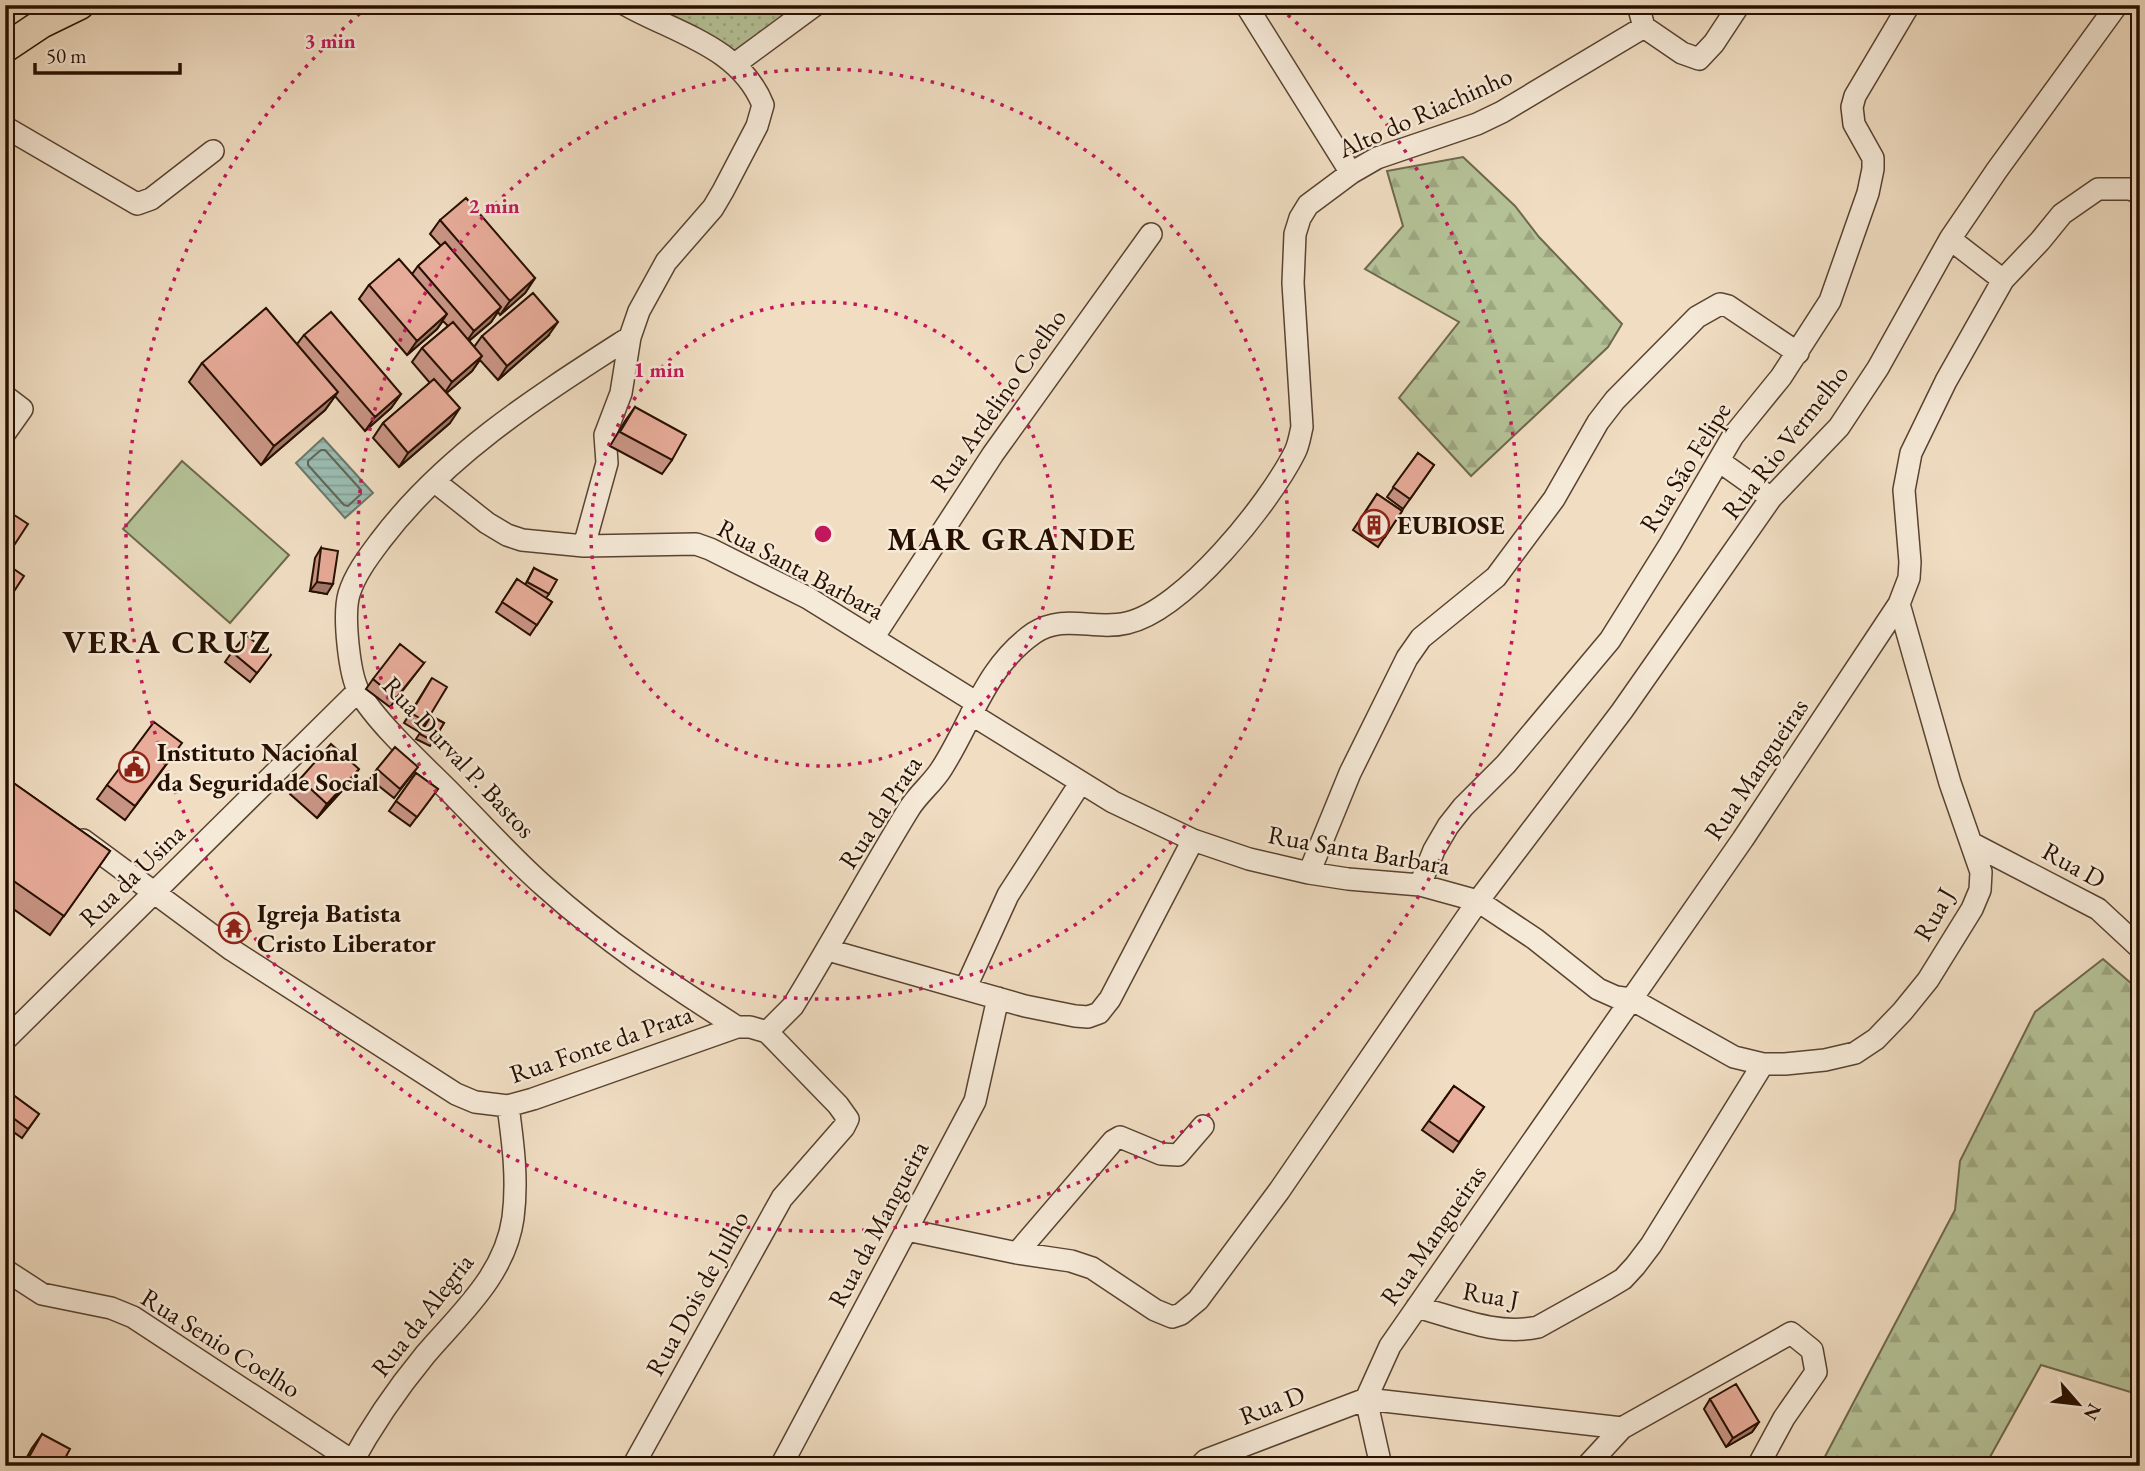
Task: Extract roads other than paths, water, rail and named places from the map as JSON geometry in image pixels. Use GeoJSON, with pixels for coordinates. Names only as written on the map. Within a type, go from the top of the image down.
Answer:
{"type":"FeatureCollection","features":[{"type":"Feature","properties":{"kind":"main road"},"geometry":{"type":"LineString","coordinates":[[5,48],[74,6]]}},
{"type":"Feature","properties":{"kind":"street"},"geometry":{"type":"LineString","coordinates":[[583,546],[605,475],[608,454],[605,435],[621,393],[630,337],[652,284],[666,262],[713,208],[757,126],[762,106],[735,64],[713,47],[626,5]]}},
{"type":"Feature","properties":{"kind":"street"},"geometry":{"type":"LineString","coordinates":[[735,64],[815,5]]}},
{"type":"Feature","properties":{"kind":"street"},"geometry":{"type":"LineString","coordinates":[[1246,5],[1351,173]]}},
{"type":"Feature","properties":{"kind":"street"},"geometry":{"type":"LineString","coordinates":[[1638,5],[1644,26],[1682,53],[1699,59],[1714,43],[1739,5]]}},
{"type":"Feature","properties":{"kind":"street","name":"Rua São Felipe"},"geometry":{"type":"LineString","coordinates":[[1420,885],[1434,850],[1448,826],[1506,764],[1610,639],[1741,426],[1798,353],[1836,288],[1871,180],[1873,158],[1854,124],[1852,107],[1855,96],[1909,5]]}},
{"type":"Feature","properties":{"kind":"street","name":"Rua Rio Vermelho"},"geometry":{"type":"LineString","coordinates":[[1017,1253],[1071,1261],[1092,1268],[1155,1310],[1172,1317],[1181,1314],[1198,1300],[1287,1180],[1478,901],[1622,711],[1771,498],[1847,416],[1878,368],[1950,239],[2117,5]]}},
{"type":"Feature","properties":{"kind":"street","name":"Alto do Riachinho"},"geometry":{"type":"LineString","coordinates":[[974,708],[1000,664],[1033,634],[1050,624],[1128,623],[1144,617],[1172,599],[1209,567],[1277,483],[1296,449],[1302,426],[1293,284],[1295,234],[1308,205],[1351,173],[1377,158],[1477,124],[1502,112],[1644,26]]}},
{"type":"Feature","properties":{"kind":"street"},"geometry":{"type":"LineString","coordinates":[[5,127],[137,204],[151,199],[212,151]]}},
{"type":"Feature","properties":{"kind":"street","name":"Rua Mangueiras"},"geometry":{"type":"LineString","coordinates":[[1366,1399],[1390,1346],[1750,828],[1899,604],[1909,578],[1904,490],[1911,453],[1940,393],[2003,280],[2062,214],[2098,189],[2130,189],[2140,193]]}},
{"type":"Feature","properties":{"kind":"street","name":"Rua Ardelino Coelho"},"geometry":{"type":"LineString","coordinates":[[873,638],[993,454],[1151,234]]}},
{"type":"Feature","properties":{"kind":"street"},"geometry":{"type":"LineString","coordinates":[[1950,239],[2003,280]]}},
{"type":"Feature","properties":{"kind":"street"},"geometry":{"type":"LineString","coordinates":[[1309,873],[1350,773],[1414,648],[1429,629],[1486,587],[1509,562],[1554,499],[1604,412],[1626,387],[1697,317],[1720,304],[1728,306],[1798,353]]}},
{"type":"Feature","properties":{"kind":"street","name":"Rua Durval P. Bastos"},"geometry":{"type":"LineString","coordinates":[[630,337],[494,429],[433,481],[396,520],[360,569],[349,595],[346,626],[358,691],[419,762],[545,887],[634,958],[737,1027]]}},
{"type":"Feature","properties":{"kind":"street"},"geometry":{"type":"LineString","coordinates":[[5,433],[14,402]]}},
{"type":"Feature","properties":{"kind":"street"},"geometry":{"type":"LineString","coordinates":[[1719,461],[1771,498]]}},
{"type":"Feature","properties":{"kind":"street","name":"Rua Santa Barbara"},"geometry":{"type":"LineString","coordinates":[[433,481],[487,523],[507,536],[522,540],[583,546],[696,544],[710,549],[808,598],[873,638],[1113,802],[1193,840],[1249,859],[1309,873],[1420,885],[1478,901]]}},
{"type":"Feature","properties":{"kind":"street","name":"Rua J"},"geometry":{"type":"LineString","coordinates":[[1478,901],[1535,939],[1598,989],[1616,997],[1631,999],[1734,1058],[1763,1064],[1825,1060],[1855,1053],[1876,1039],[1928,980],[1972,909],[1980,890],[1981,872],[1950,783],[1899,604]]}},
{"type":"Feature","properties":{"kind":"street","name":"Rua da Usina"},"geometry":{"type":"LineString","coordinates":[[5,1041],[358,691]]}},
{"type":"Feature","properties":{"kind":"street","name":"Rua da Prata"},"geometry":{"type":"LineString","coordinates":[[828,950],[911,806],[943,767],[974,708]]}},
{"type":"Feature","properties":{"kind":"street"},"geometry":{"type":"LineString","coordinates":[[966,987],[1007,895],[1081,782]]}},
{"type":"Feature","properties":{"kind":"street","name":"Rua Fonte da Prata"},"geometry":{"type":"LineString","coordinates":[[69,829],[232,950],[456,1094],[475,1102],[508,1106],[533,1099],[737,1027],[750,1027],[767,1032]]}},
{"type":"Feature","properties":{"kind":"street"},"geometry":{"type":"LineString","coordinates":[[767,1032],[793,1006],[828,950],[998,998],[1075,1016],[1088,1017],[1099,1013],[1110,999],[1193,840]]}},
{"type":"Feature","properties":{"kind":"street","name":"Rua D"},"geometry":{"type":"LineString","coordinates":[[1973,844],[2098,909],[2137,940]]}},
{"type":"Feature","properties":{"kind":"street","name":"Rua da Mangueira"},"geometry":{"type":"LineString","coordinates":[[781,1466],[975,1101],[998,998]]}},
{"type":"Feature","properties":{"kind":"street","name":"Rua Dois de Julho"},"geometry":{"type":"LineString","coordinates":[[633,1466],[782,1198],[836,1137],[848,1119],[838,1105],[767,1032]]}},
{"type":"Feature","properties":{"kind":"street","name":"Rua J"},"geometry":{"type":"LineString","coordinates":[[1418,1307],[1491,1328],[1522,1330],[1538,1327],[1623,1279],[1651,1245],[1763,1064]]}},
{"type":"Feature","properties":{"kind":"street","name":"Rua da Alegria"},"geometry":{"type":"LineString","coordinates":[[354,1464],[403,1384],[486,1286],[503,1252],[513,1220],[515,1192],[508,1106]]}},
{"type":"Feature","properties":{"kind":"street"},"geometry":{"type":"LineString","coordinates":[[907,1230],[1017,1253],[1113,1141],[1120,1138],[1161,1154],[1178,1155],[1203,1126]]}},
{"type":"Feature","properties":{"kind":"street","name":"Rua Senio Coelho"},"geometry":{"type":"LineString","coordinates":[[5,1270],[42,1294],[111,1308],[133,1317],[354,1464]]}},
{"type":"Feature","properties":{"kind":"street"},"geometry":{"type":"LineString","coordinates":[[1587,1466],[1622,1428],[1791,1334],[1812,1350],[1816,1372],[1784,1418],[1758,1466]]}},
{"type":"Feature","properties":{"kind":"street"},"geometry":{"type":"LineString","coordinates":[[1381,1466],[1366,1399],[1622,1428]]}},
{"type":"Feature","properties":{"kind":"street","name":"Rua D"},"geometry":{"type":"LineString","coordinates":[[1200,1466],[1206,1460],[1366,1399]]}},
{"type":"Feature","properties":{"kind":"water"},"geometry":{"type":"Polygon","coordinates":[[[323,438],[373,493],[345,518],[296,463],[323,438]]]}},
{"type":"Feature","properties":{"kind":"place","name":"EUBIOSE"},"geometry":{"type":"Point","coordinates":[1374,525]}},
{"type":"Feature","properties":{"kind":"place","name":"Instituto Nacional da Seguridade Social"},"geometry":{"type":"Point","coordinates":[134,767]}},
{"type":"Feature","properties":{"kind":"place","name":"Igreja Batista Cristo Liberator"},"geometry":{"type":"Point","coordinates":[234,928]}},
{"type":"Feature","properties":{"kind":"district","name":"MAR GRANDE"},"geometry":{"type":"Point","coordinates":[1012,538]}},
{"type":"Feature","properties":{"kind":"district","name":"VERA CRUZ"},"geometry":{"type":"Point","coordinates":[167,641]}}]}
